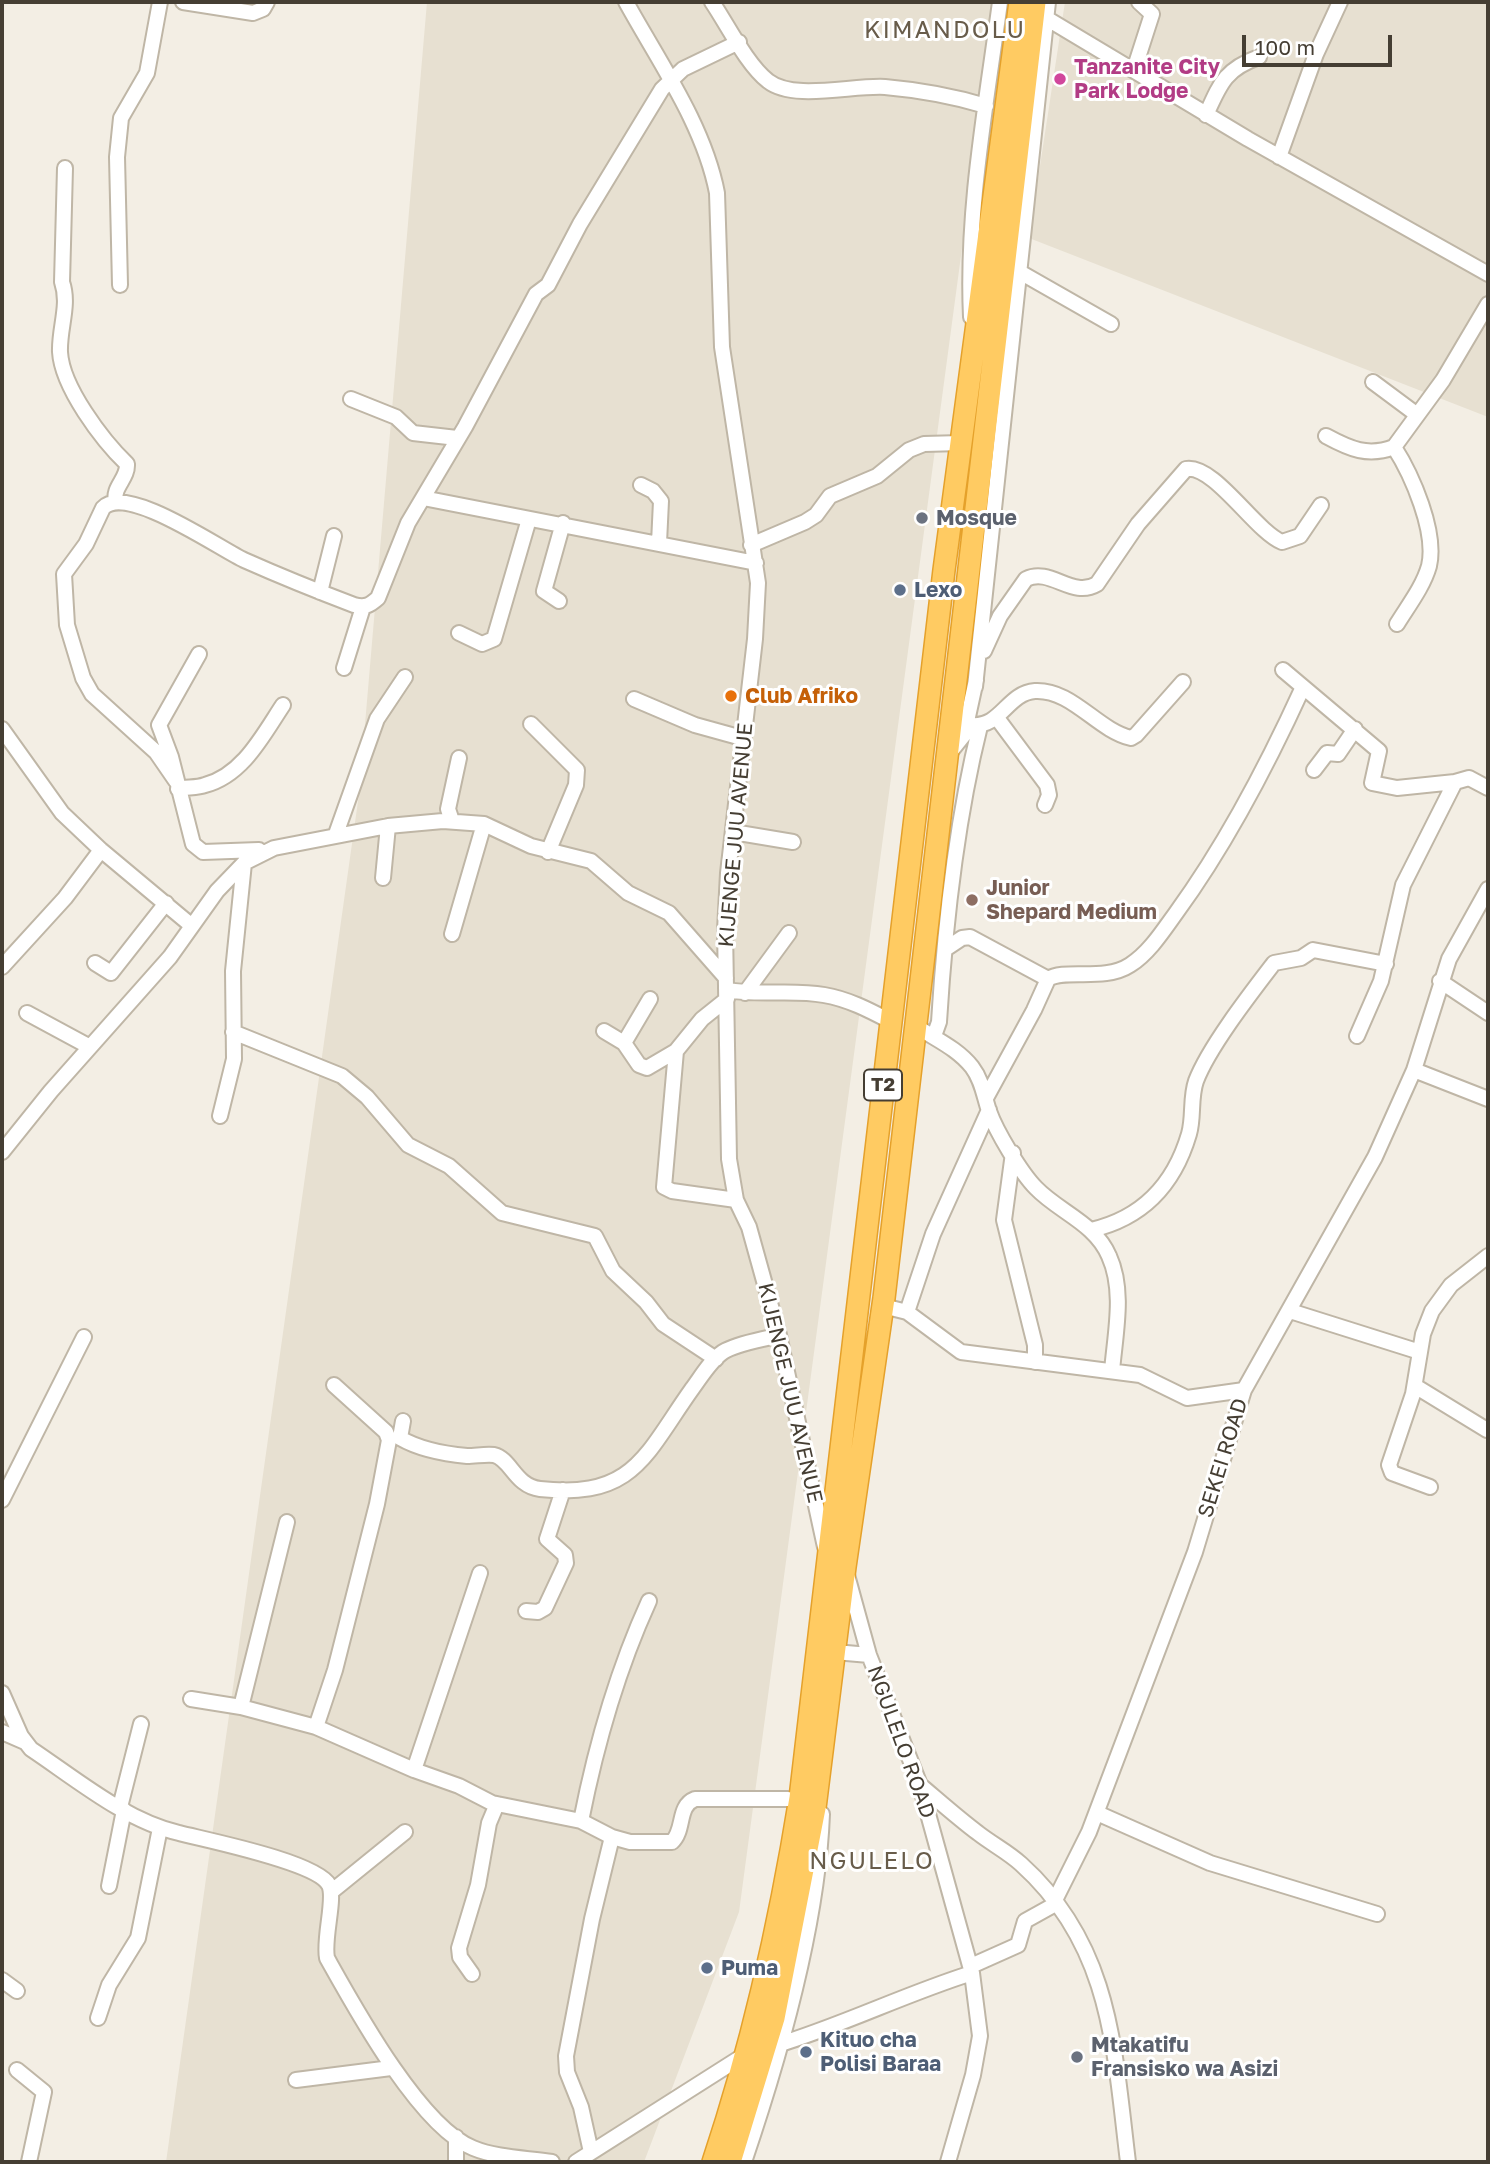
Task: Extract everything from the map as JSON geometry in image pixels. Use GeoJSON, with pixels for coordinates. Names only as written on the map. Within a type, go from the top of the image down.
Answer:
{"type":"FeatureCollection","features":[{"type":"Feature","properties":{"kind":"highway","name":"T2"},"geometry":{"type":"LineString","coordinates":[[713,2162],[764,2049],[800,1798],[826,1555],[890,1021],[972,353],[1020,2]]}},
{"type":"Feature","properties":{"kind":"highway","name":"T2"},"geometry":{"type":"LineString","coordinates":[[730,2162],[764,2049],[787,1956],[825,1742],[845,1567],[925,1031],[947,756],[1041,10]]}},
{"type":"Feature","properties":{"kind":"highway"},"geometry":{"type":"LineString","coordinates":[[858,1292],[884,1302]]}},
{"type":"Feature","properties":{"kind":"highway"},"geometry":{"type":"LineString","coordinates":[[850,1361],[874,1366]]}},
{"type":"Feature","properties":{"kind":"street"},"geometry":{"type":"LineString","coordinates":[[120,285],[117,157],[121,118],[147,73],[160,2]]}},
{"type":"Feature","properties":{"kind":"street"},"geometry":{"type":"LineString","coordinates":[[183,2],[253,13],[262,9],[267,2]]}},
{"type":"Feature","properties":{"kind":"street","name":"KIJENGE JUU AVENUE"},"geometry":{"type":"LineString","coordinates":[[626,2],[705,151],[715,181],[721,258],[722,347],[751,545],[757,563],[758,606],[728,873],[728,1146],[736,1200],[752,1238],[779,1335],[826,1555]]}},
{"type":"Feature","properties":{"kind":"street"},"geometry":{"type":"LineString","coordinates":[[712,2],[767,81],[790,91],[883,87],[934,93],[986,106]]}},
{"type":"Feature","properties":{"kind":"street"},"geometry":{"type":"LineString","coordinates":[[972,353],[968,270],[1000,2]]}},
{"type":"Feature","properties":{"kind":"street"},"geometry":{"type":"LineString","coordinates":[[925,1031],[939,1026],[974,725],[975,687],[1013,348],[1041,10],[1048,2]]}},
{"type":"Feature","properties":{"kind":"street"},"geometry":{"type":"LineString","coordinates":[[1135,70],[1152,14],[1139,2]]}},
{"type":"Feature","properties":{"kind":"street"},"geometry":{"type":"LineString","coordinates":[[1279,157],[1316,54],[1340,2]]}},
{"type":"Feature","properties":{"kind":"street"},"geometry":{"type":"LineString","coordinates":[[1041,10],[1206,116],[1488,274]]}},
{"type":"Feature","properties":{"kind":"street"},"geometry":{"type":"LineString","coordinates":[[344,668],[363,607],[378,598],[408,523],[536,294],[548,285],[580,224],[669,80],[683,69],[739,42]]}},
{"type":"Feature","properties":{"kind":"street"},"geometry":{"type":"LineString","coordinates":[[1206,116],[1225,77],[1235,67],[1259,57]]}},
{"type":"Feature","properties":{"kind":"street"},"geometry":{"type":"LineString","coordinates":[[65,167],[62,282],[66,295],[60,351],[62,363],[77,397],[100,435],[127,464],[127,472],[115,492],[116,502]]}},
{"type":"Feature","properties":{"kind":"street"},"geometry":{"type":"LineString","coordinates":[[1018,271],[1111,324]]}},
{"type":"Feature","properties":{"kind":"street"},"geometry":{"type":"LineString","coordinates":[[1326,436],[1360,452],[1382,452],[1394,447],[1443,380],[1488,304]]}},
{"type":"Feature","properties":{"kind":"street"},"geometry":{"type":"LineString","coordinates":[[1373,382],[1416,414]]}},
{"type":"Feature","properties":{"kind":"street"},"geometry":{"type":"LineString","coordinates":[[351,399],[396,417],[413,433],[457,439]]}},
{"type":"Feature","properties":{"kind":"street"},"geometry":{"type":"LineString","coordinates":[[751,545],[805,522],[816,515],[830,496],[877,476],[909,450],[924,444],[961,443]]}},
{"type":"Feature","properties":{"kind":"street"},"geometry":{"type":"LineString","coordinates":[[1394,447],[1418,494],[1430,549],[1430,563],[1423,581],[1397,624]]}},
{"type":"Feature","properties":{"kind":"street"},"geometry":{"type":"LineString","coordinates":[[975,687],[990,632],[1026,579],[1041,575],[1077,589],[1097,584],[1138,524],[1186,469],[1202,471],[1267,533],[1282,542],[1291,542],[1300,536],[1321,505]]}},
{"type":"Feature","properties":{"kind":"street"},"geometry":{"type":"LineString","coordinates":[[641,485],[653,491],[661,501],[659,543]]}},
{"type":"Feature","properties":{"kind":"street"},"geometry":{"type":"LineString","coordinates":[[423,498],[563,523],[757,563]]}},
{"type":"Feature","properties":{"kind":"street"},"geometry":{"type":"LineString","coordinates":[[177,785],[156,752],[88,688],[67,625],[64,574],[86,544],[103,508],[116,502],[168,517],[236,556],[320,592],[363,607]]}},
{"type":"Feature","properties":{"kind":"street"},"geometry":{"type":"LineString","coordinates":[[459,633],[482,644],[494,639],[529,519]]}},
{"type":"Feature","properties":{"kind":"street"},"geometry":{"type":"LineString","coordinates":[[559,601],[544,591],[563,523]]}},
{"type":"Feature","properties":{"kind":"street"},"geometry":{"type":"LineString","coordinates":[[320,592],[334,536]]}},
{"type":"Feature","properties":{"kind":"street"},"geometry":{"type":"LineString","coordinates":[[199,654],[159,723],[196,849],[236,853],[388,826],[452,821],[484,824],[548,852],[592,861],[628,893],[669,913],[726,989],[745,993],[824,995],[852,1002],[890,1021]]}},
{"type":"Feature","properties":{"kind":"street"},"geometry":{"type":"LineString","coordinates":[[1283,670],[1380,753],[1371,777],[1375,785],[1397,788],[1469,778],[1488,788]]}},
{"type":"Feature","properties":{"kind":"street"},"geometry":{"type":"LineString","coordinates":[[336,834],[377,719],[405,677]]}},
{"type":"Feature","properties":{"kind":"street"},"geometry":{"type":"LineString","coordinates":[[947,756],[974,725],[997,718],[1017,697],[1041,691],[1064,699],[1131,738],[1183,682]]}},
{"type":"Feature","properties":{"kind":"street"},"geometry":{"type":"LineString","coordinates":[[907,1312],[933,1234],[987,1104],[1048,979],[1059,975],[1089,977],[1112,971],[1129,966],[1147,950],[1207,871],[1277,746],[1303,687]]}},
{"type":"Feature","properties":{"kind":"street"},"geometry":{"type":"LineString","coordinates":[[634,699],[695,726],[742,738]]}},
{"type":"Feature","properties":{"kind":"street"},"geometry":{"type":"LineString","coordinates":[[177,785],[204,786],[236,769],[250,755],[283,705]]}},
{"type":"Feature","properties":{"kind":"street"},"geometry":{"type":"LineString","coordinates":[[997,718],[1047,785],[1049,794],[1045,805]]}},
{"type":"Feature","properties":{"kind":"street"},"geometry":{"type":"LineString","coordinates":[[531,723],[577,771],[576,785],[548,852]]}},
{"type":"Feature","properties":{"kind":"street"},"geometry":{"type":"LineString","coordinates":[[2,729],[62,813],[101,850],[192,926]]}},
{"type":"Feature","properties":{"kind":"street"},"geometry":{"type":"LineString","coordinates":[[1314,770],[1327,753],[1337,755],[1355,729]]}},
{"type":"Feature","properties":{"kind":"street"},"geometry":{"type":"LineString","coordinates":[[452,821],[448,809],[459,758]]}},
{"type":"Feature","properties":{"kind":"street"},"geometry":{"type":"LineString","coordinates":[[1357,1036],[1386,964],[1403,886],[1455,782]]}},
{"type":"Feature","properties":{"kind":"street"},"geometry":{"type":"LineString","coordinates":[[452,934],[484,824]]}},
{"type":"Feature","properties":{"kind":"street"},"geometry":{"type":"LineString","coordinates":[[383,878],[388,826]]}},
{"type":"Feature","properties":{"kind":"street"},"geometry":{"type":"LineString","coordinates":[[733,832],[793,842]]}},
{"type":"Feature","properties":{"kind":"street"},"geometry":{"type":"LineString","coordinates":[[2,1152],[90,1047],[150,981],[217,891],[244,863],[274,848]]}},
{"type":"Feature","properties":{"kind":"street"},"geometry":{"type":"LineString","coordinates":[[2,967],[65,898],[101,850]]}},
{"type":"Feature","properties":{"kind":"street"},"geometry":{"type":"LineString","coordinates":[[220,1116],[234,1059],[234,942],[244,863]]}},
{"type":"Feature","properties":{"kind":"street","name":"SEKEI ROAD"},"geometry":{"type":"LineString","coordinates":[[972,1969],[1018,1945],[1025,1921],[1048,1911],[1097,1813],[1195,1552],[1244,1391],[1376,1157],[1414,1070],[1440,981],[1461,934],[1488,889]]}},
{"type":"Feature","properties":{"kind":"street"},"geometry":{"type":"LineString","coordinates":[[95,963],[111,973],[166,903]]}},
{"type":"Feature","properties":{"kind":"street"},"geometry":{"type":"LineString","coordinates":[[745,993],[789,933]]}},
{"type":"Feature","properties":{"kind":"street"},"geometry":{"type":"LineString","coordinates":[[947,948],[962,938],[970,937],[1048,979]]}},
{"type":"Feature","properties":{"kind":"street"},"geometry":{"type":"LineString","coordinates":[[1090,1230],[1128,1219],[1151,1203],[1162,1191],[1189,1133],[1195,1089],[1202,1070],[1274,963],[1303,958],[1313,950],[1386,964]]}},
{"type":"Feature","properties":{"kind":"street"},"geometry":{"type":"LineString","coordinates":[[1440,981],[1488,1013]]}},
{"type":"Feature","properties":{"kind":"street"},"geometry":{"type":"LineString","coordinates":[[604,1031],[624,1043],[643,1068],[676,1051],[726,989]]}},
{"type":"Feature","properties":{"kind":"street"},"geometry":{"type":"LineString","coordinates":[[624,1043],[650,999]]}},
{"type":"Feature","properties":{"kind":"street"},"geometry":{"type":"LineString","coordinates":[[27,1013],[90,1047]]}},
{"type":"Feature","properties":{"kind":"street"},"geometry":{"type":"LineString","coordinates":[[925,1031],[953,1049],[972,1068],[987,1104],[1035,1188],[1090,1230],[1108,1253],[1118,1278],[1112,1371]]}},
{"type":"Feature","properties":{"kind":"street"},"geometry":{"type":"LineString","coordinates":[[233,1032],[342,1076],[368,1097],[408,1145],[449,1166],[502,1213],[595,1236],[613,1271],[646,1302],[663,1324],[716,1359]]}},
{"type":"Feature","properties":{"kind":"street"},"geometry":{"type":"LineString","coordinates":[[676,1051],[664,1187],[672,1191],[736,1200]]}},
{"type":"Feature","properties":{"kind":"street"},"geometry":{"type":"LineString","coordinates":[[1414,1070],[1488,1099]]}},
{"type":"Feature","properties":{"kind":"street"},"geometry":{"type":"LineString","coordinates":[[1013,1153],[1004,1220],[1035,1345],[1035,1362]]}},
{"type":"Feature","properties":{"kind":"street"},"geometry":{"type":"LineString","coordinates":[[1430,1487],[1389,1469],[1415,1386],[1423,1334],[1439,1298],[1488,1256]]}},
{"type":"Feature","properties":{"kind":"street"},"geometry":{"type":"LineString","coordinates":[[884,1302],[907,1312],[958,1352],[1140,1375],[1187,1398],[1244,1391]]}},
{"type":"Feature","properties":{"kind":"street"},"geometry":{"type":"LineString","coordinates":[[1290,1311],[1420,1352]]}},
{"type":"Feature","properties":{"kind":"street"},"geometry":{"type":"LineString","coordinates":[[403,1421],[400,1438],[412,1445],[466,1455],[493,1455],[500,1458],[525,1485],[537,1489],[563,1490],[598,1487],[637,1467],[716,1359],[732,1348],[779,1335]]}},
{"type":"Feature","properties":{"kind":"street"},"geometry":{"type":"LineString","coordinates":[[2,1500],[84,1337]]}},
{"type":"Feature","properties":{"kind":"street"},"geometry":{"type":"LineString","coordinates":[[316,1727],[335,1671],[377,1504],[389,1440],[386,1432],[334,1385]]}},
{"type":"Feature","properties":{"kind":"street"},"geometry":{"type":"LineString","coordinates":[[1415,1386],[1487,1430]]}},
{"type":"Feature","properties":{"kind":"street"},"geometry":{"type":"LineString","coordinates":[[526,1611],[538,1612],[545,1608],[566,1563],[565,1555],[547,1539],[563,1490]]}},
{"type":"Feature","properties":{"kind":"street"},"geometry":{"type":"LineString","coordinates":[[241,1707],[287,1522]]}},
{"type":"Feature","properties":{"kind":"street","name":"NGULELO ROAD"},"geometry":{"type":"LineString","coordinates":[[845,1567],[869,1655],[920,1785],[972,1969],[980,2036],[973,2075],[948,2162]]}},
{"type":"Feature","properties":{"kind":"street"},"geometry":{"type":"LineString","coordinates":[[414,1770],[480,1573]]}},
{"type":"Feature","properties":{"kind":"street"},"geometry":{"type":"LineString","coordinates":[[582,1821],[593,1765],[616,1694],[621,1664],[649,1601]]}},
{"type":"Feature","properties":{"kind":"street"},"geometry":{"type":"LineString","coordinates":[[835,1652],[869,1655]]}},
{"type":"Feature","properties":{"kind":"street"},"geometry":{"type":"LineString","coordinates":[[2,1693],[26,1743]]}},
{"type":"Feature","properties":{"kind":"street"},"geometry":{"type":"LineString","coordinates":[[191,1699],[241,1707],[316,1727],[414,1770],[459,1786],[479,1798],[582,1821],[612,1838],[648,1844],[673,1842],[679,1833],[686,1805],[695,1798],[788,1799]]}},
{"type":"Feature","properties":{"kind":"street"},"geometry":{"type":"LineString","coordinates":[[109,1886],[122,1808],[141,1724]]}},
{"type":"Feature","properties":{"kind":"street"},"geometry":{"type":"LineString","coordinates":[[2,1732],[26,1743],[122,1808],[160,1828],[241,1846],[309,1871],[326,1881],[331,1892],[324,1942],[327,1958],[391,2068],[425,2108],[456,2137],[485,2152],[552,2162]]}},
{"type":"Feature","properties":{"kind":"street"},"geometry":{"type":"LineString","coordinates":[[920,1785],[979,1834],[1021,1864],[1055,1899],[1090,1956],[1104,1994],[1128,2162]]}},
{"type":"Feature","properties":{"kind":"street"},"geometry":{"type":"LineString","coordinates":[[472,1974],[460,1957],[459,1948],[478,1885],[489,1823],[497,1804]]}},
{"type":"Feature","properties":{"kind":"street"},"geometry":{"type":"LineString","coordinates":[[1097,1813],[1210,1863],[1377,1914]]}},
{"type":"Feature","properties":{"kind":"street"},"geometry":{"type":"LineString","coordinates":[[98,2018],[109,1985],[138,1938],[160,1828]]}},
{"type":"Feature","properties":{"kind":"street"},"geometry":{"type":"LineString","coordinates":[[331,1892],[405,1832]]}},
{"type":"Feature","properties":{"kind":"street"},"geometry":{"type":"LineString","coordinates":[[591,2152],[581,2106],[567,2072],[566,2056],[592,1919],[612,1838]]}},
{"type":"Feature","properties":{"kind":"street"},"geometry":{"type":"LineString","coordinates":[[576,2162],[764,2049],[972,1969]]}},
{"type":"Feature","properties":{"kind":"street"},"geometry":{"type":"LineString","coordinates":[[2,1980],[17,1991]]}},
{"type":"Feature","properties":{"kind":"street"},"geometry":{"type":"LineString","coordinates":[[744,2162],[764,2049]]}},
{"type":"Feature","properties":{"kind":"street"},"geometry":{"type":"LineString","coordinates":[[296,2080],[391,2068]]}},
{"type":"Feature","properties":{"kind":"street"},"geometry":{"type":"LineString","coordinates":[[17,2070],[44,2092],[29,2162]]}},
{"type":"Feature","properties":{"kind":"street"},"geometry":{"type":"LineString","coordinates":[[456,2137],[456,2162]]}},
{"type":"Feature","properties":{"kind":"shaded area"},"geometry":{"type":"Polygon","coordinates":[[[427,2],[995,2],[739,1912],[644,2162],[166,2162],[359,794],[427,2]]]}},
{"type":"Feature","properties":{"kind":"shaded area"},"geometry":{"type":"Polygon","coordinates":[[[1065,2],[1488,2],[1488,417],[1029,238],[1065,2]]]}},
{"type":"Feature","properties":{"kind":"place","name":"Tanzanite City Park Lodge"},"geometry":{"type":"Point","coordinates":[1060,79]}},
{"type":"Feature","properties":{"kind":"place","name":"Mosque"},"geometry":{"type":"Point","coordinates":[922,518]}},
{"type":"Feature","properties":{"kind":"place","name":"Lexo"},"geometry":{"type":"Point","coordinates":[900,590]}},
{"type":"Feature","properties":{"kind":"place","name":"Club Afriko"},"geometry":{"type":"Point","coordinates":[731,696]}},
{"type":"Feature","properties":{"kind":"place","name":"Junior Shepard Medium"},"geometry":{"type":"Point","coordinates":[972,900]}},
{"type":"Feature","properties":{"kind":"place","name":"Puma"},"geometry":{"type":"Point","coordinates":[707,1968]}},
{"type":"Feature","properties":{"kind":"place","name":"Kituo cha Polisi Baraa"},"geometry":{"type":"Point","coordinates":[806,2052]}},
{"type":"Feature","properties":{"kind":"place","name":"Mtakatifu Fransisko wa Asizi"},"geometry":{"type":"Point","coordinates":[1077,2057]}},
{"type":"Feature","properties":{"kind":"district","name":"KIMANDOLU"},"geometry":{"type":"Point","coordinates":[945,30]}},
{"type":"Feature","properties":{"kind":"district","name":"NGULELO"},"geometry":{"type":"Point","coordinates":[872,1861]}}]}
